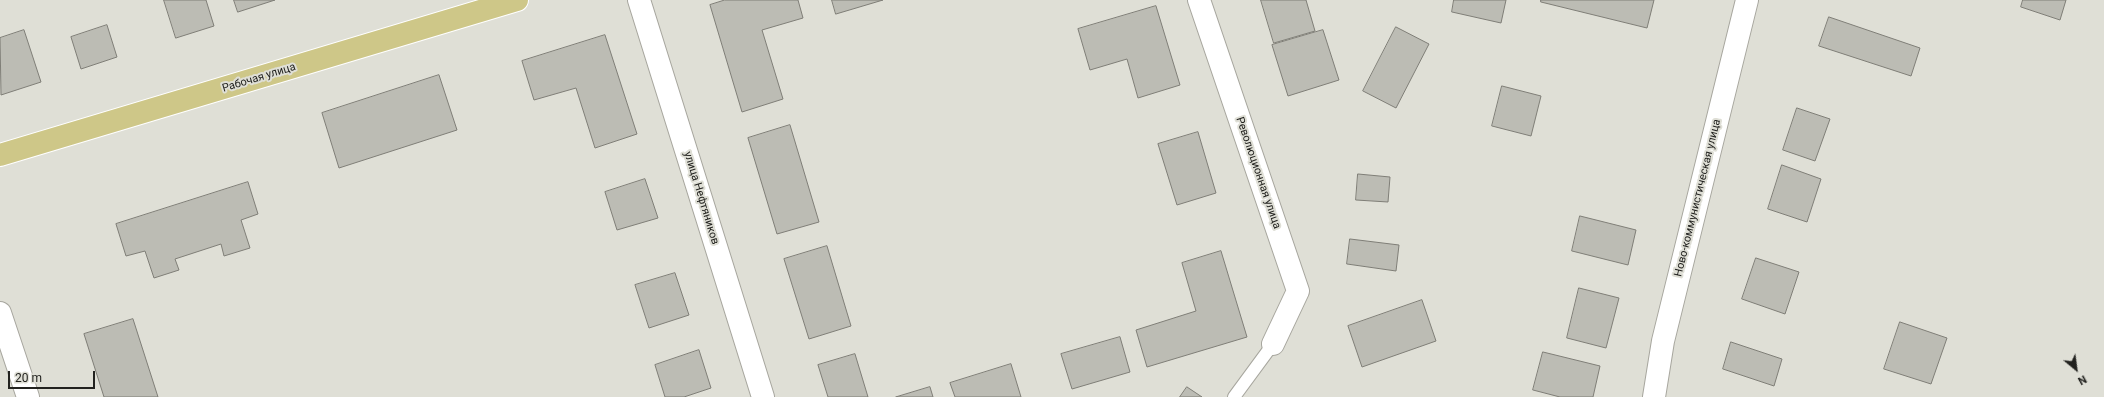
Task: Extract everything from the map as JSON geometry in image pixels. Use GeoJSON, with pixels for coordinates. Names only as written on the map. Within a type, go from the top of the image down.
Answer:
{"type":"FeatureCollection","features":[{"type":"Feature","properties":{"kind":"main road","name":"Рабочая улица"},"geometry":{"type":"LineString","coordinates":[[0,156],[517,0]]}},
{"type":"Feature","properties":{"kind":"street","name":"улица Нефтяников"},"geometry":{"type":"LineString","coordinates":[[639,0],[763,397]]}},
{"type":"Feature","properties":{"kind":"street","name":"Революционная улица"},"geometry":{"type":"LineString","coordinates":[[1199,0],[1298,291],[1273,344]]}},
{"type":"Feature","properties":{"kind":"street","name":"Ново-коммунистическая улица"},"geometry":{"type":"LineString","coordinates":[[1654,397],[1663,341],[1746,0]]}},
{"type":"Feature","properties":{"kind":"street"},"geometry":{"type":"LineString","coordinates":[[0,313],[28,397]]}},
{"type":"Feature","properties":{"kind":"lane"},"geometry":{"type":"LineString","coordinates":[[1234,397],[1273,344]]}},
{"type":"Feature","properties":{"kind":"building"},"geometry":{"type":"Polygon","coordinates":[[[164,0],[206,0],[214,26],[176,38],[164,0]]]}},
{"type":"Feature","properties":{"kind":"building"},"geometry":{"type":"Polygon","coordinates":[[[234,0],[275,0],[238,12],[234,0]]]}},
{"type":"Feature","properties":{"kind":"building"},"geometry":{"type":"Polygon","coordinates":[[[725,0],[798,0],[803,18],[762,30],[783,99],[742,112],[710,5],[725,0]]]}},
{"type":"Feature","properties":{"kind":"building"},"geometry":{"type":"Polygon","coordinates":[[[832,0],[883,0],[836,14],[832,0]]]}},
{"type":"Feature","properties":{"kind":"building"},"geometry":{"type":"Polygon","coordinates":[[[1261,0],[1306,0],[1315,31],[1274,43],[1261,0]]]}},
{"type":"Feature","properties":{"kind":"building"},"geometry":{"type":"Polygon","coordinates":[[[1454,0],[1506,0],[1501,23],[1452,12],[1454,0]]]}},
{"type":"Feature","properties":{"kind":"building"},"geometry":{"type":"Polygon","coordinates":[[[1541,0],[1654,0],[1647,28],[1541,2],[1541,0]]]}},
{"type":"Feature","properties":{"kind":"building"},"geometry":{"type":"Polygon","coordinates":[[[2023,0],[2066,0],[2060,20],[2021,7],[2023,0]]]}},
{"type":"Feature","properties":{"kind":"building"},"geometry":{"type":"Polygon","coordinates":[[[1156,6],[1180,85],[1138,98],[1127,59],[1090,70],[1078,29],[1156,6]]]}},
{"type":"Feature","properties":{"kind":"building"},"geometry":{"type":"Polygon","coordinates":[[[1829,17],[1920,48],[1911,76],[1819,46],[1829,17]]]}},
{"type":"Feature","properties":{"kind":"building"},"geometry":{"type":"Polygon","coordinates":[[[107,25],[117,57],[81,69],[71,37],[107,25]]]}},
{"type":"Feature","properties":{"kind":"building"},"geometry":{"type":"Polygon","coordinates":[[[1396,27],[1429,44],[1396,108],[1363,91],[1396,27]]]}},
{"type":"Feature","properties":{"kind":"building"},"geometry":{"type":"Polygon","coordinates":[[[24,30],[41,82],[1,95],[0,38],[24,30]]]}},
{"type":"Feature","properties":{"kind":"building"},"geometry":{"type":"Polygon","coordinates":[[[1323,30],[1339,80],[1288,96],[1272,45],[1323,30]]]}},
{"type":"Feature","properties":{"kind":"building"},"geometry":{"type":"Polygon","coordinates":[[[605,35],[637,134],[595,148],[576,88],[534,100],[522,61],[605,35]]]}},
{"type":"Feature","properties":{"kind":"building"},"geometry":{"type":"Polygon","coordinates":[[[439,75],[457,130],[339,168],[322,113],[439,75]]]}},
{"type":"Feature","properties":{"kind":"building"},"geometry":{"type":"Polygon","coordinates":[[[1502,86],[1541,96],[1531,136],[1492,126],[1502,86]]]}},
{"type":"Feature","properties":{"kind":"building"},"geometry":{"type":"Polygon","coordinates":[[[1797,108],[1830,119],[1815,161],[1783,150],[1797,108]]]}},
{"type":"Feature","properties":{"kind":"building"},"geometry":{"type":"Polygon","coordinates":[[[790,125],[819,222],[777,234],[748,138],[790,125]]]}},
{"type":"Feature","properties":{"kind":"building"},"geometry":{"type":"Polygon","coordinates":[[[1198,132],[1216,193],[1177,205],[1158,144],[1198,132]]]}},
{"type":"Feature","properties":{"kind":"building"},"geometry":{"type":"Polygon","coordinates":[[[1782,165],[1821,179],[1807,222],[1768,209],[1782,165]]]}},
{"type":"Feature","properties":{"kind":"building"},"geometry":{"type":"Polygon","coordinates":[[[1358,174],[1390,177],[1388,202],[1356,200],[1358,174]]]}},
{"type":"Feature","properties":{"kind":"building"},"geometry":{"type":"Polygon","coordinates":[[[645,179],[658,218],[617,230],[605,192],[645,179]]]}},
{"type":"Feature","properties":{"kind":"building"},"geometry":{"type":"Polygon","coordinates":[[[248,182],[258,214],[241,220],[250,248],[224,256],[221,244],[175,259],[179,270],[154,278],[145,251],[126,256],[116,224],[248,182]]]}},
{"type":"Feature","properties":{"kind":"building"},"geometry":{"type":"Polygon","coordinates":[[[1580,216],[1636,230],[1628,265],[1572,251],[1580,216]]]}},
{"type":"Feature","properties":{"kind":"building"},"geometry":{"type":"Polygon","coordinates":[[[1350,239],[1399,245],[1396,271],[1347,264],[1350,239]]]}},
{"type":"Feature","properties":{"kind":"building"},"geometry":{"type":"Polygon","coordinates":[[[827,246],[851,326],[809,339],[784,259],[827,246]]]}},
{"type":"Feature","properties":{"kind":"building"},"geometry":{"type":"Polygon","coordinates":[[[1221,251],[1247,337],[1147,367],[1136,330],[1196,311],[1182,263],[1221,251]]]}},
{"type":"Feature","properties":{"kind":"building"},"geometry":{"type":"Polygon","coordinates":[[[1756,258],[1799,272],[1785,314],[1742,299],[1756,258]]]}},
{"type":"Feature","properties":{"kind":"building"},"geometry":{"type":"Polygon","coordinates":[[[675,273],[689,315],[649,328],[635,285],[675,273]]]}},
{"type":"Feature","properties":{"kind":"building"},"geometry":{"type":"Polygon","coordinates":[[[1579,288],[1619,298],[1606,348],[1567,338],[1579,288]]]}},
{"type":"Feature","properties":{"kind":"building"},"geometry":{"type":"Polygon","coordinates":[[[1422,300],[1436,341],[1362,367],[1348,326],[1422,300]]]}},
{"type":"Feature","properties":{"kind":"building"},"geometry":{"type":"Polygon","coordinates":[[[133,319],[158,397],[104,397],[84,334],[133,319]]]}},
{"type":"Feature","properties":{"kind":"building"},"geometry":{"type":"Polygon","coordinates":[[[1900,322],[1947,338],[1931,384],[1884,369],[1900,322]]]}},
{"type":"Feature","properties":{"kind":"building"},"geometry":{"type":"Polygon","coordinates":[[[1120,337],[1130,372],[1072,389],[1061,354],[1120,337]]]}},
{"type":"Feature","properties":{"kind":"building"},"geometry":{"type":"Polygon","coordinates":[[[1731,342],[1782,359],[1774,386],[1723,369],[1731,342]]]}},
{"type":"Feature","properties":{"kind":"building"},"geometry":{"type":"Polygon","coordinates":[[[699,350],[711,388],[684,397],[665,397],[655,365],[699,350]]]}},
{"type":"Feature","properties":{"kind":"building"},"geometry":{"type":"Polygon","coordinates":[[[1543,352],[1600,366],[1593,397],[1560,397],[1533,390],[1543,352]]]}},
{"type":"Feature","properties":{"kind":"building"},"geometry":{"type":"Polygon","coordinates":[[[855,354],[868,397],[828,397],[818,365],[855,354]]]}},
{"type":"Feature","properties":{"kind":"building"},"geometry":{"type":"Polygon","coordinates":[[[1011,364],[1021,397],[955,397],[950,383],[1011,364]]]}},
{"type":"Feature","properties":{"kind":"building"},"geometry":{"type":"Polygon","coordinates":[[[930,387],[933,397],[896,397],[930,387]]]}},
{"type":"Feature","properties":{"kind":"building"},"geometry":{"type":"Polygon","coordinates":[[[1187,387],[1202,397],[1180,397],[1187,387]]]}}]}
